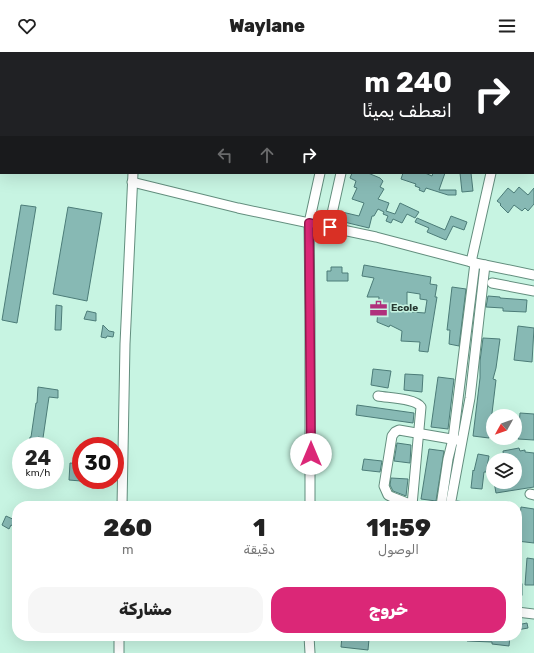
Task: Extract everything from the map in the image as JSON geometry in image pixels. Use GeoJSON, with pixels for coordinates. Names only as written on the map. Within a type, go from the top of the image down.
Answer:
{"type":"FeatureCollection","features":[{"type":"Feature","properties":{"kind":"street"},"geometry":{"type":"LineString","coordinates":[[310,501],[309,223],[320,174]]}},
{"type":"Feature","properties":{"kind":"street"},"geometry":{"type":"LineString","coordinates":[[330,227],[340,174]]}},
{"type":"Feature","properties":{"kind":"street"},"geometry":{"type":"LineString","coordinates":[[440,501],[453,439],[473,263],[491,174]]}},
{"type":"Feature","properties":{"kind":"street"},"geometry":{"type":"LineString","coordinates":[[122,501],[125,344],[132,178],[238,208],[376,237],[473,263],[534,275]]}},
{"type":"Feature","properties":{"kind":"street"},"geometry":{"type":"LineString","coordinates":[[451,501],[470,398],[485,265]]}},
{"type":"Feature","properties":{"kind":"street"},"geometry":{"type":"LineString","coordinates":[[492,283],[534,291]]}},
{"type":"Feature","properties":{"kind":"street"},"geometry":{"type":"LineString","coordinates":[[378,396],[411,401],[420,404],[422,409],[418,434],[413,501]]}},
{"type":"Feature","properties":{"kind":"street"},"geometry":{"type":"LineString","coordinates":[[401,501],[392,498],[386,492],[384,486],[392,436],[396,432],[399,430],[463,440]]}},
{"type":"Feature","properties":{"kind":"street"},"geometry":{"type":"LineString","coordinates":[[444,487],[454,489]]}},
{"type":"Feature","properties":{"kind":"street"},"geometry":{"type":"LineString","coordinates":[[522,613],[534,614]]}},
{"type":"Feature","properties":{"kind":"street"},"geometry":{"type":"LineString","coordinates":[[119,641],[119,653]]}},
{"type":"Feature","properties":{"kind":"street"},"geometry":{"type":"LineString","coordinates":[[309,641],[310,653]]}},
{"type":"Feature","properties":{"kind":"building"},"geometry":{"type":"Polygon","coordinates":[[[352,174],[370,174],[380,178],[383,181],[380,187],[384,189],[378,199],[389,203],[386,211],[395,214],[400,203],[419,212],[415,218],[407,214],[402,223],[393,219],[391,223],[386,221],[388,216],[383,214],[384,212],[378,209],[374,216],[372,216],[369,228],[340,221],[342,212],[359,216],[364,203],[352,199],[357,188],[354,187],[356,181],[350,178],[352,174]]]}},
{"type":"Feature","properties":{"kind":"building"},"geometry":{"type":"Polygon","coordinates":[[[403,174],[427,174],[432,176],[433,174],[445,174],[439,190],[456,190],[456,195],[448,195],[426,188],[424,192],[415,186],[416,184],[401,179],[403,174]]]}},
{"type":"Feature","properties":{"kind":"building"},"geometry":{"type":"Polygon","coordinates":[[[460,174],[471,174],[473,191],[462,192],[460,174]]]}},
{"type":"Feature","properties":{"kind":"building"},"geometry":{"type":"Polygon","coordinates":[[[519,187],[528,195],[534,188],[534,204],[528,211],[525,208],[522,211],[514,205],[508,213],[497,201],[508,188],[514,193],[519,187]]]}},
{"type":"Feature","properties":{"kind":"building"},"geometry":{"type":"Polygon","coordinates":[[[21,205],[36,207],[17,323],[2,320],[21,205]]]}},
{"type":"Feature","properties":{"kind":"building"},"geometry":{"type":"Polygon","coordinates":[[[68,207],[102,213],[87,301],[53,294],[68,207]]]}},
{"type":"Feature","properties":{"kind":"building"},"geometry":{"type":"Polygon","coordinates":[[[451,216],[467,222],[464,230],[453,226],[446,240],[427,232],[429,228],[415,222],[417,218],[445,230],[451,216]]]}},
{"type":"Feature","properties":{"kind":"building"},"geometry":{"type":"Polygon","coordinates":[[[364,265],[431,277],[430,284],[437,285],[435,297],[437,297],[428,352],[419,351],[420,342],[401,341],[402,331],[390,325],[389,327],[377,322],[379,297],[367,297],[374,278],[362,276],[364,265]],[[407,292],[407,308],[413,308],[412,312],[425,313],[427,300],[420,299],[420,294],[407,292]]]}},
{"type":"Feature","properties":{"kind":"building"},"geometry":{"type":"Polygon","coordinates":[[[331,267],[342,267],[342,273],[348,273],[348,281],[327,281],[327,271],[331,271],[331,267]]]}},
{"type":"Feature","properties":{"kind":"building"},"geometry":{"type":"Polygon","coordinates":[[[452,287],[466,289],[459,346],[449,344],[450,330],[447,330],[452,287]]]}},
{"type":"Feature","properties":{"kind":"building"},"geometry":{"type":"Polygon","coordinates":[[[488,296],[527,300],[526,312],[503,311],[503,308],[486,307],[488,296]]]}},
{"type":"Feature","properties":{"kind":"building"},"geometry":{"type":"Polygon","coordinates":[[[56,305],[62,306],[61,330],[55,330],[56,305]]]}},
{"type":"Feature","properties":{"kind":"building"},"geometry":{"type":"Polygon","coordinates":[[[87,311],[96,313],[96,321],[84,319],[87,311]]]}},
{"type":"Feature","properties":{"kind":"building"},"geometry":{"type":"Polygon","coordinates":[[[103,325],[109,331],[114,332],[113,337],[101,337],[103,325]]]}},
{"type":"Feature","properties":{"kind":"building"},"geometry":{"type":"Polygon","coordinates":[[[518,326],[534,328],[532,362],[514,360],[518,326]]]}},
{"type":"Feature","properties":{"kind":"building"},"geometry":{"type":"Polygon","coordinates":[[[483,338],[500,339],[493,379],[496,380],[492,409],[486,409],[486,438],[473,436],[480,378],[480,361],[483,338]]]}},
{"type":"Feature","properties":{"kind":"building"},"geometry":{"type":"Polygon","coordinates":[[[373,369],[391,371],[388,388],[371,385],[373,369]]]}},
{"type":"Feature","properties":{"kind":"building"},"geometry":{"type":"Polygon","coordinates":[[[405,374],[423,375],[422,392],[404,390],[405,374]]]}},
{"type":"Feature","properties":{"kind":"building"},"geometry":{"type":"Polygon","coordinates":[[[438,377],[454,379],[448,429],[431,427],[438,377]]]}},
{"type":"Feature","properties":{"kind":"building"},"geometry":{"type":"Polygon","coordinates":[[[38,387],[58,390],[58,398],[49,397],[43,437],[31,437],[37,403],[38,387]]]}},
{"type":"Feature","properties":{"kind":"building"},"geometry":{"type":"Polygon","coordinates":[[[357,405],[414,413],[413,423],[356,415],[357,405]]]}},
{"type":"Feature","properties":{"kind":"building"},"geometry":{"type":"Polygon","coordinates":[[[522,413],[534,414],[534,440],[522,439],[522,413]]]}},
{"type":"Feature","properties":{"kind":"building"},"geometry":{"type":"Polygon","coordinates":[[[397,443],[411,445],[410,463],[394,461],[397,443]]]}},
{"type":"Feature","properties":{"kind":"building"},"geometry":{"type":"Polygon","coordinates":[[[519,448],[520,451],[525,450],[525,452],[534,453],[534,487],[522,489],[522,453],[503,453],[503,451],[519,448]]]}},
{"type":"Feature","properties":{"kind":"building"},"geometry":{"type":"Polygon","coordinates":[[[429,449],[444,451],[436,501],[421,499],[429,449]]]}},
{"type":"Feature","properties":{"kind":"building"},"geometry":{"type":"Polygon","coordinates":[[[478,454],[486,455],[486,472],[484,472],[482,489],[471,488],[473,470],[474,471],[478,454]]]}},
{"type":"Feature","properties":{"kind":"building"},"geometry":{"type":"Polygon","coordinates":[[[364,459],[382,461],[380,472],[362,470],[364,459]]]}},
{"type":"Feature","properties":{"kind":"building"},"geometry":{"type":"Polygon","coordinates":[[[70,463],[72,463],[72,480],[69,480],[70,463]]]}},
{"type":"Feature","properties":{"kind":"building"},"geometry":{"type":"Polygon","coordinates":[[[391,478],[408,479],[406,496],[393,491],[390,485],[391,478]]]}},
{"type":"Feature","properties":{"kind":"building"},"geometry":{"type":"Polygon","coordinates":[[[495,489],[521,489],[496,493],[495,489]]]}},
{"type":"Feature","properties":{"kind":"building"},"geometry":{"type":"Polygon","coordinates":[[[522,507],[534,509],[534,543],[522,542],[522,507]]]}},
{"type":"Feature","properties":{"kind":"building"},"geometry":{"type":"Polygon","coordinates":[[[6,516],[12,519],[12,526],[9,529],[2,525],[6,516]]]}},
{"type":"Feature","properties":{"kind":"building"},"geometry":{"type":"Polygon","coordinates":[[[527,558],[534,559],[534,585],[525,585],[527,558]]]}},
{"type":"Feature","properties":{"kind":"building"},"geometry":{"type":"Polygon","coordinates":[[[527,623],[528,628],[522,629],[522,624],[527,623]]]}},
{"type":"Feature","properties":{"kind":"building"},"geometry":{"type":"Polygon","coordinates":[[[342,641],[369,641],[368,650],[341,647],[342,641]]]}},
{"type":"Feature","properties":{"kind":"building"},"geometry":{"type":"Polygon","coordinates":[[[467,641],[510,641],[509,646],[492,644],[492,642],[467,641]]]}},
{"type":"Feature","properties":{"kind":"place","name":"Ecole"},"geometry":{"type":"Point","coordinates":[378,308]}},
{"type":"Feature","properties":{"kind":"route"},"geometry":{"type":"LineString","coordinates":[[311,454],[309,223],[330,227]]}}]}
